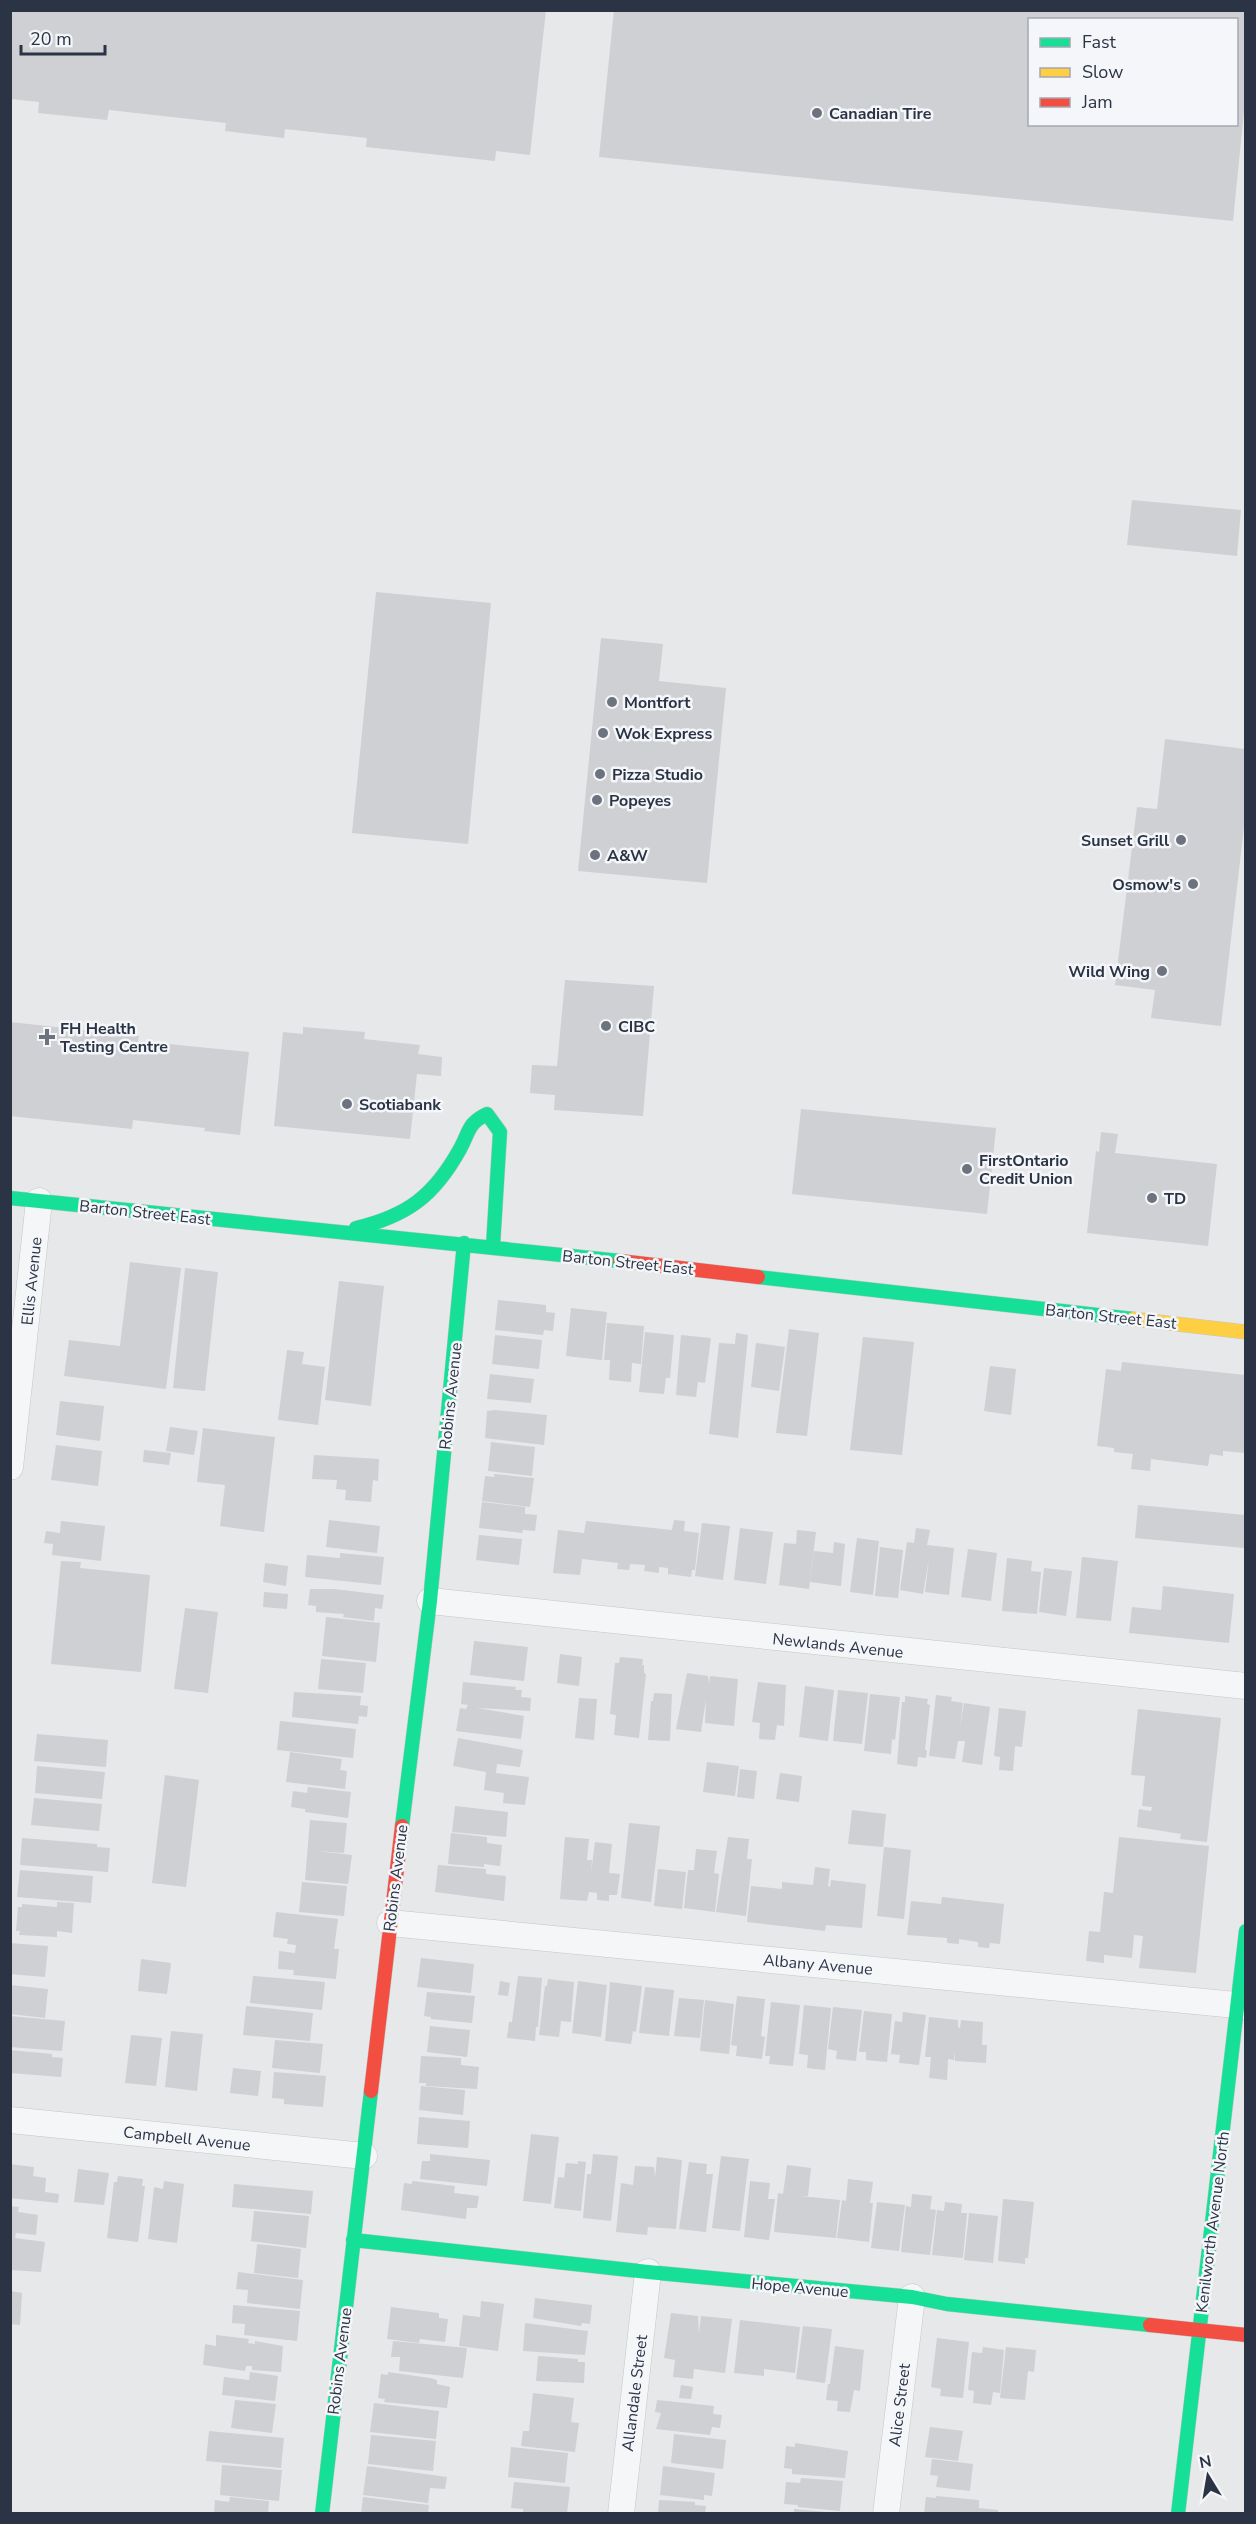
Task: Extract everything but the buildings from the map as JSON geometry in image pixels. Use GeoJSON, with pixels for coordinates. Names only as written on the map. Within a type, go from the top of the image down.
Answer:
{"type":"FeatureCollection","features":[{"type":"Feature","properties":{"kind":"street"},"geometry":{"type":"LineString","coordinates":[[344,1231],[392,1218],[425,1197],[464,1145],[473,1121],[487,1114],[500,1132],[494,1246]]}},
{"type":"Feature","properties":{"kind":"street","name":"Barton Street East"},"geometry":{"type":"LineString","coordinates":[[10,1198],[494,1246],[1245,1332]]}},
{"type":"Feature","properties":{"kind":"street","name":"Ellis Avenue"},"geometry":{"type":"LineString","coordinates":[[10,1467],[39,1201]]}},
{"type":"Feature","properties":{"kind":"street","name":"Robins Avenue"},"geometry":{"type":"LineString","coordinates":[[322,2514],[390,1923],[430,1601],[464,1243]]}},
{"type":"Feature","properties":{"kind":"street","name":"Newlands Avenue"},"geometry":{"type":"LineString","coordinates":[[430,1601],[1245,1686]]}},
{"type":"Feature","properties":{"kind":"street","name":"Albany Avenue"},"geometry":{"type":"LineString","coordinates":[[390,1923],[1242,2005]]}},
{"type":"Feature","properties":{"kind":"street","name":"Kenilworth Avenue North"},"geometry":{"type":"LineString","coordinates":[[1178,2514],[1198,2331],[1242,2005],[1245,1931]]}},
{"type":"Feature","properties":{"kind":"street","name":"Campbell Avenue"},"geometry":{"type":"LineString","coordinates":[[10,2120],[364,2156]]}},
{"type":"Feature","properties":{"kind":"street","name":"Hope Avenue"},"geometry":{"type":"LineString","coordinates":[[353,2240],[648,2272],[912,2297],[947,2304],[1245,2336]]}},
{"type":"Feature","properties":{"kind":"street","name":"Allandale Street"},"geometry":{"type":"LineString","coordinates":[[621,2514],[648,2272]]}},
{"type":"Feature","properties":{"kind":"street","name":"Alice Street"},"geometry":{"type":"LineString","coordinates":[[886,2514],[912,2297]]}},
{"type":"Feature","properties":{"kind":"traffic: fast"},"geometry":{"type":"LineString","coordinates":[[356,1228],[390,1217],[417,1202],[440,1179],[460,1149],[472,1125],[487,1114],[500,1132],[493,1246]]}},
{"type":"Feature","properties":{"kind":"traffic: fast"},"geometry":{"type":"LineString","coordinates":[[10,1198],[620,1261]]}},
{"type":"Feature","properties":{"kind":"traffic: fast"},"geometry":{"type":"LineString","coordinates":[[402,1826],[430,1601],[464,1243]]}},
{"type":"Feature","properties":{"kind":"traffic: fast"},"geometry":{"type":"LineString","coordinates":[[758,1277],[1133,1319]]}},
{"type":"Feature","properties":{"kind":"traffic: fast"},"geometry":{"type":"LineString","coordinates":[[1178,2514],[1246,1931]]}},
{"type":"Feature","properties":{"kind":"traffic: fast"},"geometry":{"type":"LineString","coordinates":[[322,2514],[371,2091]]}},
{"type":"Feature","properties":{"kind":"traffic: fast"},"geometry":{"type":"LineString","coordinates":[[353,2240],[648,2272],[912,2297],[947,2304],[1150,2325]]}},
{"type":"Feature","properties":{"kind":"traffic: slow"},"geometry":{"type":"LineString","coordinates":[[1133,1319],[1246,1332]]}},
{"type":"Feature","properties":{"kind":"traffic: jam"},"geometry":{"type":"LineString","coordinates":[[620,1261],[758,1277]]}},
{"type":"Feature","properties":{"kind":"traffic: jam"},"geometry":{"type":"LineString","coordinates":[[371,2091],[402,1826]]}},
{"type":"Feature","properties":{"kind":"traffic: jam"},"geometry":{"type":"LineString","coordinates":[[1150,2325],[1246,2335]]}},
{"type":"Feature","properties":{"kind":"place","name":"Canadian Tire"},"geometry":{"type":"Point","coordinates":[817,113]}},
{"type":"Feature","properties":{"kind":"place","name":"Montfort"},"geometry":{"type":"Point","coordinates":[612,702]}},
{"type":"Feature","properties":{"kind":"place","name":"Wok Express"},"geometry":{"type":"Point","coordinates":[603,733]}},
{"type":"Feature","properties":{"kind":"place","name":"Pizza Studio"},"geometry":{"type":"Point","coordinates":[600,774]}},
{"type":"Feature","properties":{"kind":"place","name":"Popeyes"},"geometry":{"type":"Point","coordinates":[597,800]}},
{"type":"Feature","properties":{"kind":"place","name":"Sunset Grill"},"geometry":{"type":"Point","coordinates":[1181,840]}},
{"type":"Feature","properties":{"kind":"place","name":"A&W"},"geometry":{"type":"Point","coordinates":[595,855]}},
{"type":"Feature","properties":{"kind":"place","name":"Osmow's"},"geometry":{"type":"Point","coordinates":[1193,884]}},
{"type":"Feature","properties":{"kind":"place","name":"Wild Wing"},"geometry":{"type":"Point","coordinates":[1162,971]}},
{"type":"Feature","properties":{"kind":"place","name":"CIBC"},"geometry":{"type":"Point","coordinates":[606,1026]}},
{"type":"Feature","properties":{"kind":"place","name":"FH Health Testing Centre"},"geometry":{"type":"Point","coordinates":[47,1037]}},
{"type":"Feature","properties":{"kind":"place","name":"Scotiabank"},"geometry":{"type":"Point","coordinates":[347,1104]}},
{"type":"Feature","properties":{"kind":"place","name":"FirstOntario Credit Union"},"geometry":{"type":"Point","coordinates":[967,1169]}},
{"type":"Feature","properties":{"kind":"place","name":"TD"},"geometry":{"type":"Point","coordinates":[1152,1198]}}]}
